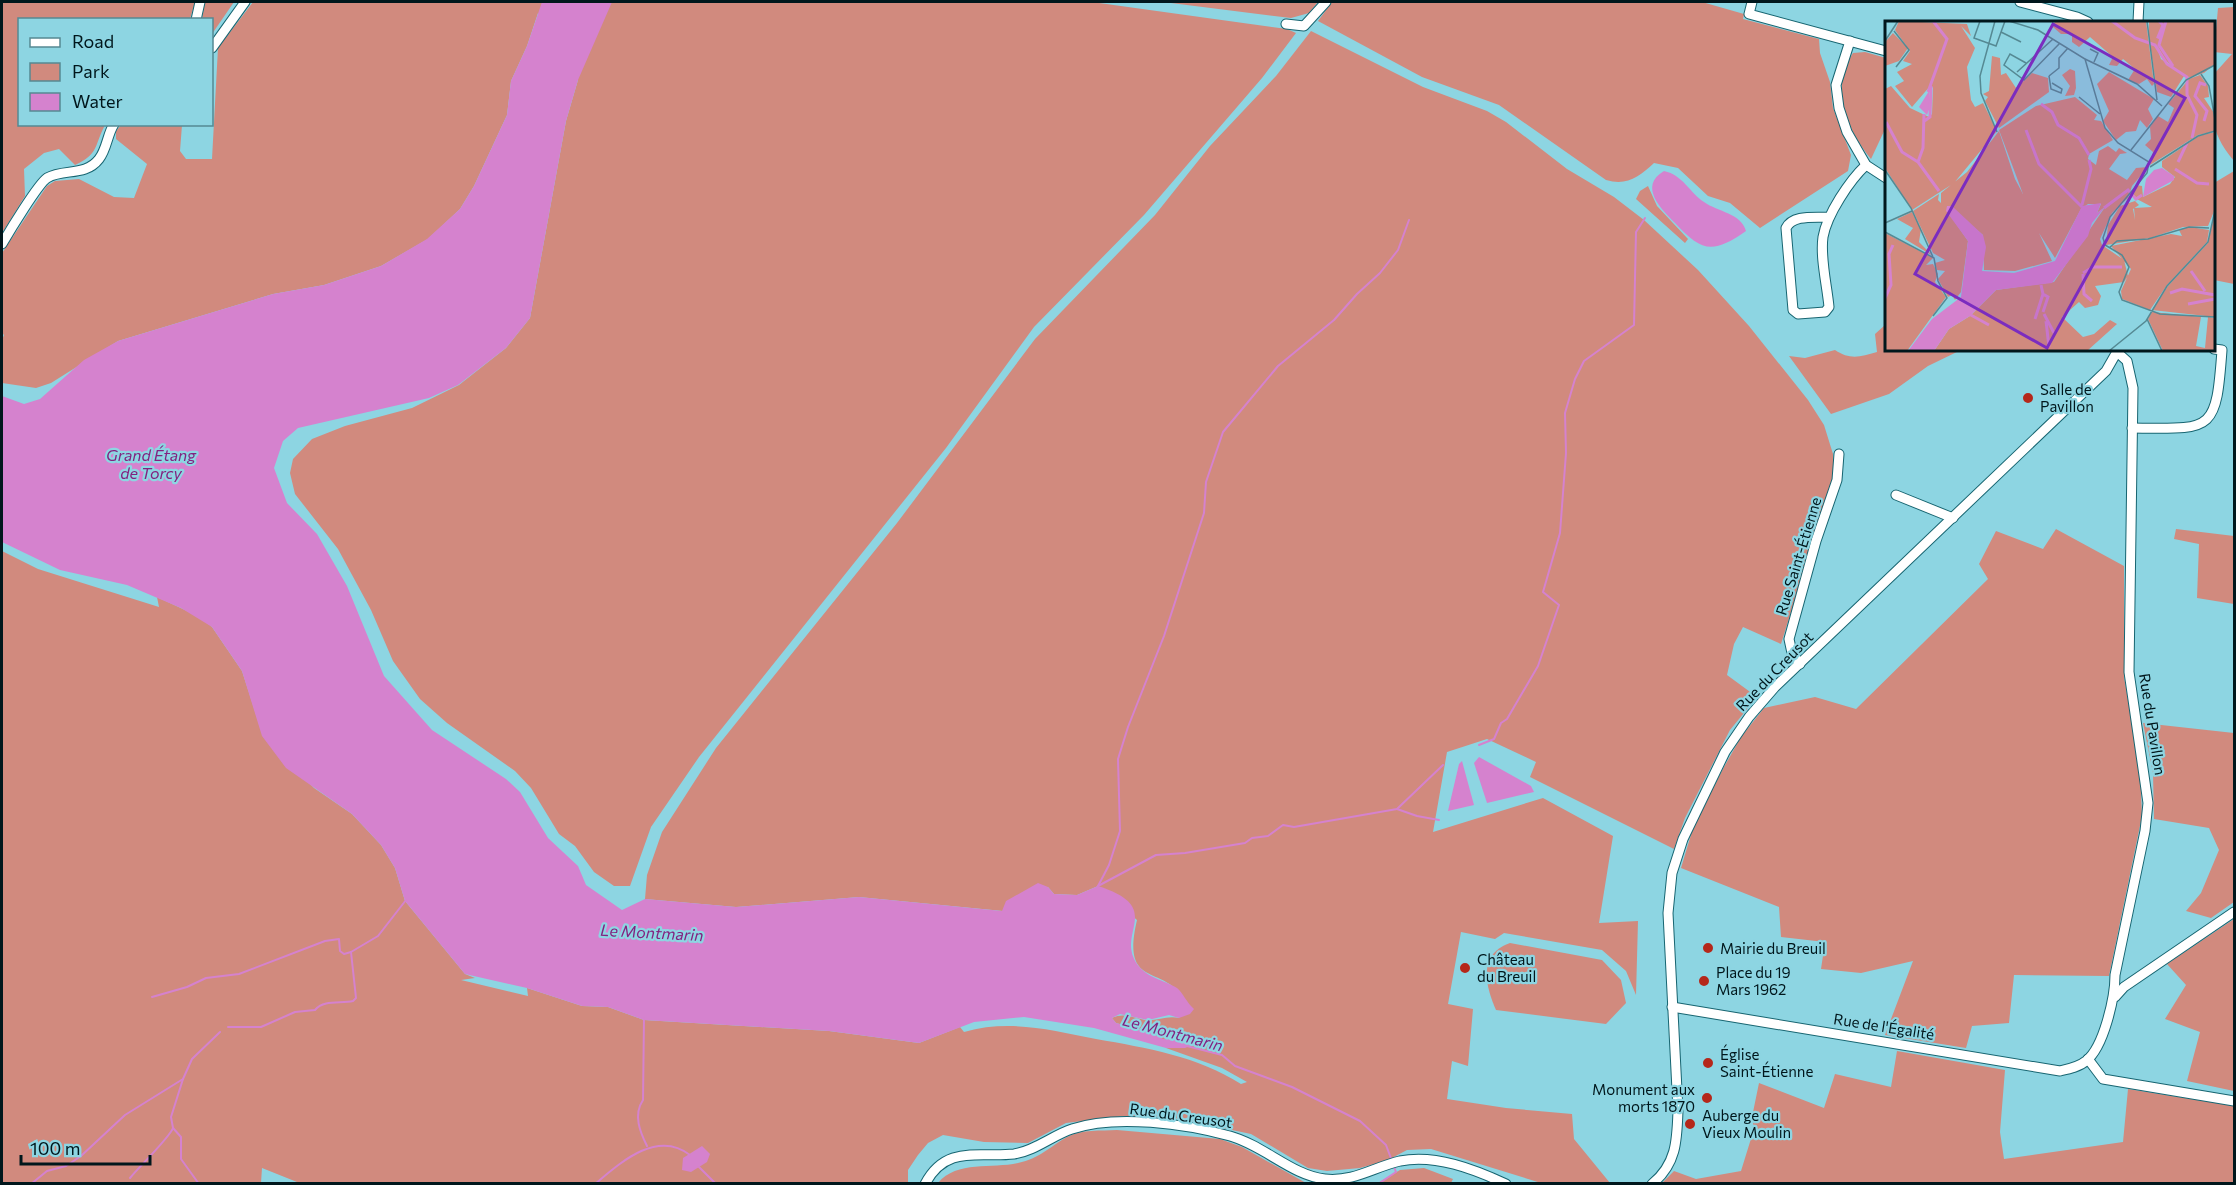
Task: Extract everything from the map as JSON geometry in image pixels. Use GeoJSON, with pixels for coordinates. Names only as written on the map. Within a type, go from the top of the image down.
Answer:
{"type":"FeatureCollection","features":[{"type":"Feature","properties":{"kind":"street"},"geometry":{"type":"LineString","coordinates":[[196,18],[200,2]]}},
{"type":"Feature","properties":{"kind":"street"},"geometry":{"type":"LineString","coordinates":[[213,47],[245,2]]}},
{"type":"Feature","properties":{"kind":"street"},"geometry":{"type":"LineString","coordinates":[[1286,24],[1304,26],[1326,2]]}},
{"type":"Feature","properties":{"kind":"street"},"geometry":{"type":"LineString","coordinates":[[1752,2],[1749,14],[1885,50]]}},
{"type":"Feature","properties":{"kind":"street"},"geometry":{"type":"LineString","coordinates":[[2020,2],[2086,21]]}},
{"type":"Feature","properties":{"kind":"street"},"geometry":{"type":"LineString","coordinates":[[2138,21],[2139,2]]}},
{"type":"Feature","properties":{"kind":"street"},"geometry":{"type":"LineString","coordinates":[[1850,41],[1841,63],[1836,96],[1846,132],[1866,165],[1885,177]]}},
{"type":"Feature","properties":{"kind":"street"},"geometry":{"type":"LineString","coordinates":[[2,244],[41,183],[54,176],[76,173],[92,166],[104,150],[113,126]]}},
{"type":"Feature","properties":{"kind":"street"},"geometry":{"type":"LineString","coordinates":[[1829,217],[1795,219],[1789,222],[1786,228],[1793,310],[1798,314],[1825,312],[1829,307],[1823,238],[1829,217],[1852,178],[1866,165]]}},
{"type":"Feature","properties":{"kind":"street"},"geometry":{"type":"LineString","coordinates":[[2132,428],[2193,428],[2208,419],[2218,396],[2222,350],[2215,349]]}},
{"type":"Feature","properties":{"kind":"street","name":"Rue du Pavillon"},"geometry":{"type":"LineString","coordinates":[[2088,1059],[2099,1044],[2115,997],[2115,975],[2145,831],[2148,803],[2129,672],[2132,379],[2127,361],[2118,351]]}},
{"type":"Feature","properties":{"kind":"street","name":"Rue du Creusot"},"geometry":{"type":"LineString","coordinates":[[1652,1184],[1669,1167],[1677,1144],[1678,1110],[1668,913],[1669,892],[1677,855],[1714,773],[1736,734],[1761,703],[2106,371],[2118,351]]}},
{"type":"Feature","properties":{"kind":"street","name":"Rue Saint-Étienne"},"geometry":{"type":"LineString","coordinates":[[1800,664],[1792,653],[1789,639],[1816,541],[1837,480],[1839,454]]}},
{"type":"Feature","properties":{"kind":"street"},"geometry":{"type":"LineString","coordinates":[[1896,495],[1953,518]]}},
{"type":"Feature","properties":{"kind":"street"},"geometry":{"type":"LineString","coordinates":[[2115,997],[2124,987],[2235,912]]}},
{"type":"Feature","properties":{"kind":"street","name":"Rue de l'Égalité"},"geometry":{"type":"LineString","coordinates":[[1672,1007],[2060,1071],[2079,1066],[2088,1059]]}},
{"type":"Feature","properties":{"kind":"street"},"geometry":{"type":"LineString","coordinates":[[2088,1059],[2103,1079],[2235,1101]]}},
{"type":"Feature","properties":{"kind":"street","name":"Rue du Creusot"},"geometry":{"type":"LineString","coordinates":[[925,1184],[934,1170],[962,1155],[1016,1154],[1073,1128],[1102,1122],[1134,1122],[1212,1132],[1250,1142],[1312,1176],[1348,1181],[1399,1162],[1438,1161],[1469,1168],[1506,1184]]}},
{"type":"Feature","properties":{"kind":"green space"},"geometry":{"type":"Polygon","coordinates":[[[2,2],[195,2],[190,18],[18,18],[18,126],[105,126],[95,149],[83,161],[75,165],[59,149],[44,153],[24,169],[25,196],[2,233],[2,2]]]}},
{"type":"Feature","properties":{"kind":"green space"},"geometry":{"type":"Polygon","coordinates":[[[205,2],[234,2],[213,33],[213,18],[202,18],[205,2]]]}},
{"type":"Feature","properties":{"kind":"green space"},"geometry":{"type":"Polygon","coordinates":[[[253,2],[1092,2],[1287,29],[1296,33],[1262,78],[1144,215],[1034,327],[946,448],[699,757],[651,827],[630,886],[614,886],[594,872],[575,846],[559,834],[531,788],[515,771],[447,723],[420,699],[393,661],[371,610],[338,549],[295,494],[290,473],[293,459],[312,439],[345,426],[412,408],[459,385],[506,348],[530,318],[566,121],[578,80],[538,13],[527,46],[511,81],[507,115],[474,186],[460,209],[428,239],[381,266],[324,285],[273,294],[118,341],[51,383],[36,388],[2,383],[4,335],[2,333],[2,253],[47,186],[55,181],[79,179],[114,197],[134,198],[147,164],[116,139],[116,131],[120,126],[182,126],[180,151],[186,159],[212,159],[218,48],[253,2]]]}},
{"type":"Feature","properties":{"kind":"green space"},"geometry":{"type":"Polygon","coordinates":[[[1163,2],[1318,2],[1309,13],[1291,18],[1163,2]]]}},
{"type":"Feature","properties":{"kind":"green space"},"geometry":{"type":"Polygon","coordinates":[[[1332,2],[1702,2],[1744,14],[1743,19],[1819,39],[1820,53],[1830,82],[1833,108],[1851,155],[1848,171],[1760,228],[1730,203],[1708,196],[1678,168],[1654,163],[1632,179],[1620,182],[1606,180],[1499,105],[1422,77],[1318,21],[1332,2]]]}},
{"type":"Feature","properties":{"kind":"green space"},"geometry":{"type":"Polygon","coordinates":[[[2234,7],[2234,161],[2219,139],[2215,125],[2215,73],[2232,54],[2215,52],[2218,8],[2234,7]]]}},
{"type":"Feature","properties":{"kind":"green space"},"geometry":{"type":"Polygon","coordinates":[[[1311,31],[1423,87],[1487,111],[1506,122],[1567,169],[1614,197],[1644,220],[1698,270],[1749,326],[1808,400],[1824,425],[1833,454],[1834,474],[1781,644],[1743,627],[1734,644],[1727,675],[1757,697],[1730,730],[1685,818],[1674,849],[1530,777],[1536,762],[1487,739],[1447,752],[1433,832],[1543,798],[1613,836],[1599,923],[1638,921],[1636,995],[1626,971],[1602,950],[1504,933],[1495,939],[1461,932],[1448,1004],[1473,1009],[1468,1066],[1452,1061],[1447,1099],[1506,1108],[1572,1114],[1574,1139],[1610,1183],[1541,1183],[1431,1149],[1407,1150],[1388,1160],[1360,1168],[1327,1171],[1308,1168],[1251,1134],[1170,1117],[1125,1116],[1066,1123],[1028,1143],[984,1142],[943,1135],[928,1143],[918,1155],[908,1170],[908,1183],[302,1184],[262,1168],[261,1183],[2,1183],[2,551],[38,569],[159,607],[157,597],[200,617],[212,627],[242,671],[263,736],[314,788],[352,814],[381,845],[395,868],[405,901],[465,974],[475,978],[461,980],[528,996],[527,988],[582,1006],[608,1007],[644,1020],[829,1031],[919,1043],[960,1027],[964,1032],[997,1026],[1030,1027],[1171,1054],[1207,1066],[1241,1084],[1247,1082],[1222,1068],[1166,1048],[1185,1048],[1187,1040],[1162,1039],[1150,1032],[1116,1023],[1112,1018],[1125,1015],[1145,1020],[1179,1018],[1185,1002],[1177,990],[1167,982],[1140,967],[1135,958],[1133,943],[1137,920],[1098,886],[1077,895],[1054,894],[1048,887],[1003,911],[859,897],[736,907],[645,899],[647,875],[662,832],[716,748],[897,523],[1035,339],[1155,215],[1210,146],[1276,76],[1311,31]]]}},
{"type":"Feature","properties":{"kind":"green space"},"geometry":{"type":"Polygon","coordinates":[[[1865,52],[1885,58],[1885,129],[1871,159],[1862,148],[1848,122],[1844,108],[1842,80],[1853,53],[1865,52]]]}},
{"type":"Feature","properties":{"kind":"green space"},"geometry":{"type":"Polygon","coordinates":[[[2234,171],[2234,284],[2215,280],[2215,182],[2234,171]]]}},
{"type":"Feature","properties":{"kind":"green space"},"geometry":{"type":"Polygon","coordinates":[[[1648,186],[1657,206],[1688,239],[1685,243],[1636,199],[1640,191],[1648,186]]]}},
{"type":"Feature","properties":{"kind":"green space"},"geometry":{"type":"Polygon","coordinates":[[[1885,325],[1885,351],[1959,351],[1928,366],[1889,394],[1831,414],[1789,356],[1805,358],[1835,350],[1855,357],[1877,352],[1875,334],[1885,325]]]}},
{"type":"Feature","properties":{"kind":"green space"},"geometry":{"type":"Polygon","coordinates":[[[2056,529],[2124,566],[2124,677],[2140,768],[2142,816],[2109,976],[2014,975],[2009,1023],[1972,1026],[1966,1048],[1885,1035],[1913,961],[1861,973],[1821,969],[1825,942],[1781,937],[1779,907],[1681,868],[1693,828],[1741,737],[1764,708],[1815,697],[1856,709],[1988,579],[1979,564],[1996,531],[2043,549],[2056,529]]]}},
{"type":"Feature","properties":{"kind":"green space"},"geometry":{"type":"Polygon","coordinates":[[[2176,529],[2234,536],[2234,604],[2197,598],[2199,544],[2174,539],[2176,529]]]}},
{"type":"Feature","properties":{"kind":"green space"},"geometry":{"type":"Polygon","coordinates":[[[2143,723],[2234,733],[2234,902],[2211,918],[2186,911],[2201,893],[2219,850],[2209,828],[2154,819],[2153,773],[2143,723]]]}},
{"type":"Feature","properties":{"kind":"green space"},"geometry":{"type":"Polygon","coordinates":[[[2234,919],[2234,1091],[2187,1081],[2200,1032],[2165,1019],[2186,985],[2167,964],[2234,919]]]}},
{"type":"Feature","properties":{"kind":"green space"},"geometry":{"type":"Polygon","coordinates":[[[1510,943],[1602,960],[1621,980],[1626,1003],[1606,1024],[1496,1010],[1489,991],[1487,971],[1493,955],[1510,943]]]}},
{"type":"Feature","properties":{"kind":"green space"},"geometry":{"type":"Polygon","coordinates":[[[1897,1051],[2005,1070],[2000,1132],[2004,1159],[2123,1142],[2128,1089],[2234,1106],[2234,1183],[1661,1184],[1674,1171],[1696,1179],[1741,1171],[1754,1129],[1752,1117],[1759,1083],[1824,1108],[1835,1074],[1891,1087],[1897,1051]]]}},
{"type":"Feature","properties":{"kind":"green space"},"geometry":{"type":"Polygon","coordinates":[[[1117,1130],[1220,1139],[1242,1147],[1306,1183],[938,1183],[955,1171],[965,1168],[1008,1165],[1026,1161],[1073,1134],[1117,1130]]]}},
{"type":"Feature","properties":{"kind":"green space"},"geometry":{"type":"Polygon","coordinates":[[[1424,1168],[1453,1179],[1451,1183],[1378,1183],[1400,1170],[1424,1168]]]}},
{"type":"Feature","properties":{"kind":"water","name":"Grand Étang de Torcy"},"geometry":{"type":"Polygon","coordinates":[[[542,2],[612,2],[578,80],[566,121],[530,318],[506,348],[458,385],[429,398],[298,428],[283,441],[274,468],[287,503],[317,534],[347,586],[384,676],[432,730],[506,779],[520,792],[548,838],[578,866],[586,885],[622,910],[645,899],[736,907],[859,897],[1002,911],[1006,901],[1038,883],[1048,887],[1054,894],[1077,895],[1098,886],[1118,894],[1130,903],[1135,921],[1131,941],[1132,952],[1137,964],[1151,976],[1177,988],[1194,1009],[1190,1014],[1179,1018],[1169,1015],[1148,1020],[1120,1014],[1112,1018],[1116,1023],[1150,1032],[1163,1039],[1187,1040],[1190,1046],[1166,1048],[1094,1028],[1024,1017],[974,1022],[919,1043],[829,1031],[644,1020],[608,1007],[582,1006],[527,988],[465,974],[405,901],[395,868],[381,845],[352,814],[286,768],[262,736],[242,671],[212,627],[181,608],[127,585],[60,570],[2,542],[2,396],[24,404],[40,399],[84,360],[118,341],[273,294],[324,285],[381,266],[427,239],[460,209],[474,186],[507,115],[511,81],[527,46],[542,2]]]}},
{"type":"Feature","properties":{"kind":"water"},"geometry":{"type":"Polygon","coordinates":[[[1664,171],[1676,176],[1704,202],[1739,220],[1746,231],[1724,244],[1715,246],[1700,244],[1692,239],[1664,211],[1654,197],[1653,183],[1656,177],[1664,171]]]}},
{"type":"Feature","properties":{"kind":"water"},"geometry":{"type":"Polygon","coordinates":[[[1479,757],[1531,786],[1534,792],[1487,803],[1474,763],[1479,757]]]}},
{"type":"Feature","properties":{"kind":"water"},"geometry":{"type":"Polygon","coordinates":[[[1462,761],[1474,805],[1448,811],[1459,764],[1462,761]]]}},
{"type":"Feature","properties":{"kind":"water"},"geometry":{"type":"Polygon","coordinates":[[[702,1146],[710,1154],[707,1162],[691,1172],[682,1170],[683,1158],[702,1146]]]}},
{"type":"Feature","properties":{"kind":"waterway"},"geometry":{"type":"LineString","coordinates":[[1479,745],[1494,739],[1501,723],[1507,719],[1538,666],[1559,605],[1543,592],[1560,533],[1566,453],[1565,413],[1575,379],[1584,361],[1634,325],[1636,232],[1645,218]]}},
{"type":"Feature","properties":{"kind":"waterway"},"geometry":{"type":"LineString","coordinates":[[1097,888],[1109,865],[1120,831],[1118,759],[1128,727],[1164,636],[1204,513],[1206,482],[1223,432],[1278,366],[1334,320],[1380,273],[1398,250],[1409,220]]}},
{"type":"Feature","properties":{"kind":"waterway"},"geometry":{"type":"LineString","coordinates":[[1098,886],[1156,855],[1185,853],[1245,843],[1252,838],[1268,836],[1283,825],[1294,827],[1397,809],[1443,765]]}},
{"type":"Feature","properties":{"kind":"waterway"},"geometry":{"type":"LineString","coordinates":[[1397,809],[1439,820]]}},
{"type":"Feature","properties":{"kind":"waterway"},"geometry":{"type":"LineString","coordinates":[[228,1027],[261,1027],[295,1012],[315,1010],[323,1004],[353,1001],[356,998],[351,952],[378,936],[406,900]]}},
{"type":"Feature","properties":{"kind":"waterway"},"geometry":{"type":"LineString","coordinates":[[152,997],[187,987],[206,978],[239,974],[325,941],[339,939],[340,951],[344,954],[351,952]]}},
{"type":"Feature","properties":{"kind":"waterway"},"geometry":{"type":"LineString","coordinates":[[644,1018],[643,1100],[638,1117],[647,1146]]}},
{"type":"Feature","properties":{"kind":"waterway"},"geometry":{"type":"LineString","coordinates":[[199,1184],[181,1159],[181,1137],[173,1128],[171,1117],[192,1059],[220,1032]]}},
{"type":"Feature","properties":{"kind":"waterway","name":"Le Montmarin"},"geometry":{"type":"LineString","coordinates":[[1187,1046],[1222,1055],[1235,1066],[1292,1087],[1360,1121],[1386,1145],[1392,1161]]}},
{"type":"Feature","properties":{"kind":"waterway"},"geometry":{"type":"LineString","coordinates":[[31,1184],[47,1171],[66,1166],[81,1156],[125,1115],[183,1079]]}},
{"type":"Feature","properties":{"kind":"waterway"},"geometry":{"type":"LineString","coordinates":[[130,1178],[173,1128]]}},
{"type":"Feature","properties":{"kind":"waterway"},"geometry":{"type":"LineString","coordinates":[[595,1184],[627,1159],[652,1147],[677,1148],[690,1155]]}},
{"type":"Feature","properties":{"kind":"waterway"},"geometry":{"type":"LineString","coordinates":[[699,1167],[716,1184]]}},
{"type":"Feature","properties":{"kind":"waterway","name":"Le Montmarin"},"geometry":{"type":"LineString","coordinates":[[1378,1184],[1396,1172],[1394,1167]]}},
{"type":"Feature","properties":{"kind":"place","name":"Salle de Pavillon"},"geometry":{"type":"Point","coordinates":[2028,398]}},
{"type":"Feature","properties":{"kind":"place","name":"Mairie du Breuil"},"geometry":{"type":"Point","coordinates":[1708,948]}},
{"type":"Feature","properties":{"kind":"place","name":"Château du Breuil"},"geometry":{"type":"Point","coordinates":[1465,968]}},
{"type":"Feature","properties":{"kind":"place","name":"Place du 19 Mars 1962"},"geometry":{"type":"Point","coordinates":[1704,981]}},
{"type":"Feature","properties":{"kind":"place","name":"Église Saint-Étienne"},"geometry":{"type":"Point","coordinates":[1708,1063]}},
{"type":"Feature","properties":{"kind":"place","name":"Monument aux morts 1870"},"geometry":{"type":"Point","coordinates":[1707,1098]}},
{"type":"Feature","properties":{"kind":"place","name":"Auberge du Vieux Moulin"},"geometry":{"type":"Point","coordinates":[1690,1124]}}]}
